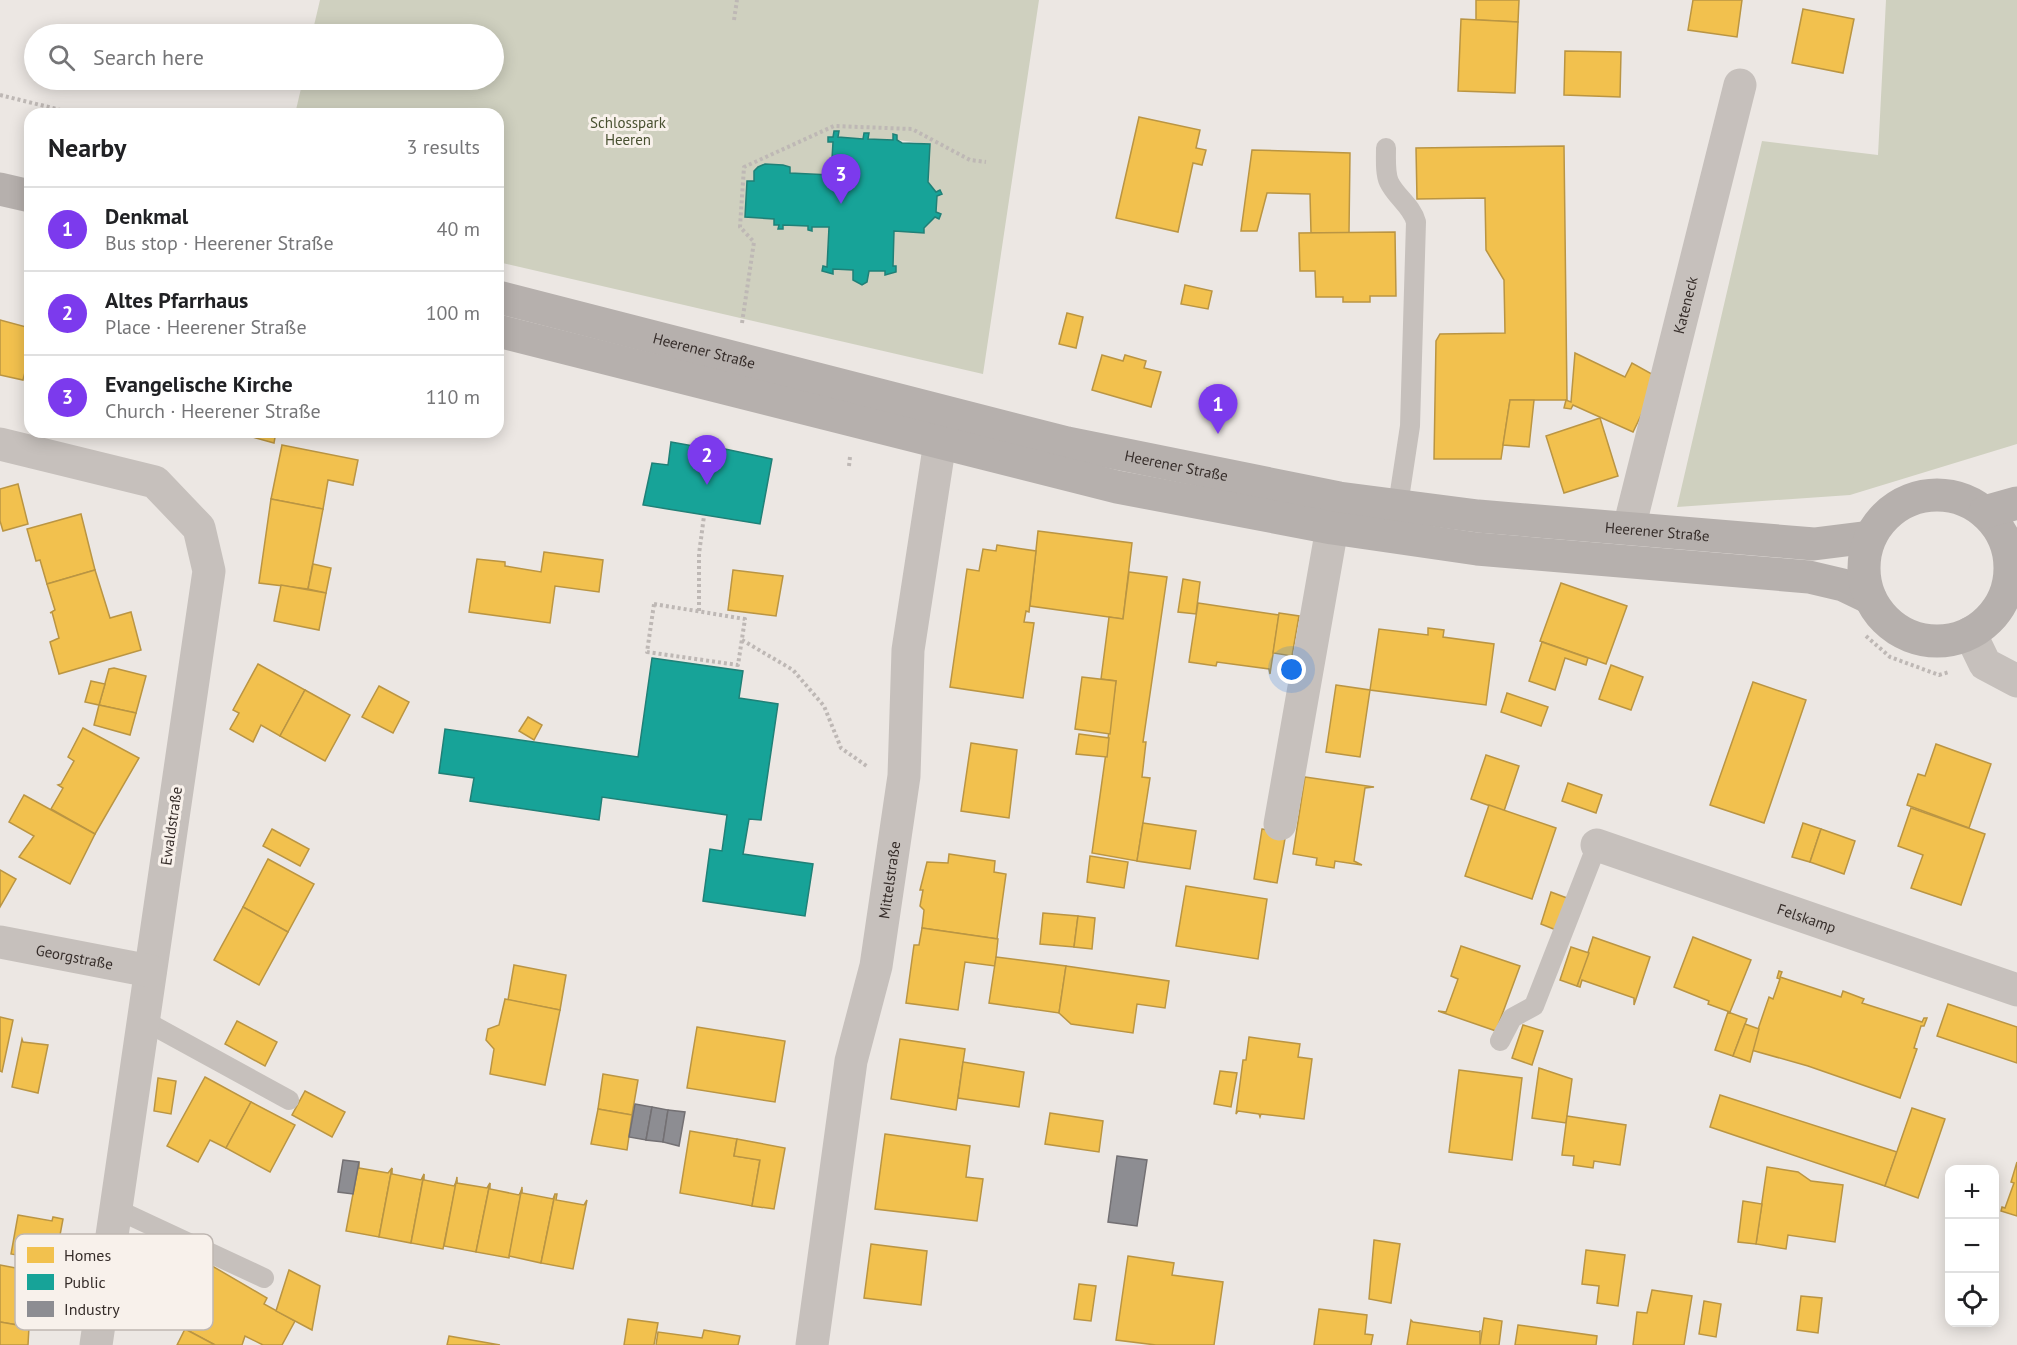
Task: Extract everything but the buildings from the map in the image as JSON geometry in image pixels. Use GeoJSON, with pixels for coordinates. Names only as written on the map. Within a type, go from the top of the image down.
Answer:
{"type":"FeatureCollection","features":[{"type":"Feature","properties":{"kind":"main road"},"geometry":{"type":"LineString","coordinates":[[0,189],[24,195]]}},
{"type":"Feature","properties":{"kind":"main road","name":"Heerener Straße"},"geometry":{"type":"LineString","coordinates":[[504,299],[1067,443],[1339,498],[1478,516],[1814,544],[1870,537]]}},
{"type":"Feature","properties":{"kind":"main road","name":"Heerener Straße"},"geometry":{"type":"LineString","coordinates":[[504,334],[1117,487],[1332,528],[1477,549],[1809,577],[1843,585],[1870,598]]}},
{"type":"Feature","properties":{"kind":"main road","name":"Heerener Straße"},"geometry":{"type":"LineString","coordinates":[[1944,495],[1965,501],[1985,512],[2001,531],[2013,552],[2009,583],[1999,609],[1986,623],[1970,633],[1948,640],[1924,640],[1902,633],[1883,618],[1870,598],[1864,578],[1864,558],[1870,537],[1883,519],[1900,504],[1921,497],[1944,495]]}},
{"type":"Feature","properties":{"kind":"main road"},"geometry":{"type":"LineString","coordinates":[[1985,512],[2017,503]]}},
{"type":"Feature","properties":{"kind":"street","name":"Kateneck"},"geometry":{"type":"LineString","coordinates":[[1629,528],[1740,85]]}},
{"type":"Feature","properties":{"kind":"street","name":"Mittelstraße"},"geometry":{"type":"LineString","coordinates":[[812,1345],[850,1061],[876,966],[904,776],[908,650],[945,411]]}},
{"type":"Feature","properties":{"kind":"street","name":"Ewaldstraße"},"geometry":{"type":"LineString","coordinates":[[0,444],[155,482],[199,528],[209,571],[112,1234]]}},
{"type":"Feature","properties":{"kind":"street"},"geometry":{"type":"LineString","coordinates":[[1280,824],[1332,528]]}},
{"type":"Feature","properties":{"kind":"street"},"geometry":{"type":"LineString","coordinates":[[1970,633],[1985,663],[2017,681]]}},
{"type":"Feature","properties":{"kind":"street","name":"Felskamp"},"geometry":{"type":"LineString","coordinates":[[1597,845],[2017,990]]}},
{"type":"Feature","properties":{"kind":"street","name":"Georgstraße"},"geometry":{"type":"LineString","coordinates":[[0,942],[150,971]]}},
{"type":"Feature","properties":{"kind":"street","name":"Ewaldstraße"},"geometry":{"type":"LineString","coordinates":[[96,1345],[98,1330]]}},
{"type":"Feature","properties":{"kind":"lane"},"geometry":{"type":"LineString","coordinates":[[1386,148],[1388,180],[1399,198],[1414,213],[1416,222],[1409,436],[1398,505]]}},
{"type":"Feature","properties":{"kind":"lane"},"geometry":{"type":"LineString","coordinates":[[1500,1041],[1512,1018],[1534,1006],[1597,845]]}},
{"type":"Feature","properties":{"kind":"lane"},"geometry":{"type":"LineString","coordinates":[[143,1020],[289,1100]]}},
{"type":"Feature","properties":{"kind":"lane"},"geometry":{"type":"LineString","coordinates":[[116,1209],[170,1234]]}},
{"type":"Feature","properties":{"kind":"lane"},"geometry":{"type":"LineString","coordinates":[[213,1254],[264,1278]]}},
{"type":"Feature","properties":{"kind":"path"},"geometry":{"type":"LineString","coordinates":[[734,20],[737,0]]}},
{"type":"Feature","properties":{"kind":"path"},"geometry":{"type":"LineString","coordinates":[[0,95],[53,108]]}},
{"type":"Feature","properties":{"kind":"path"},"geometry":{"type":"LineString","coordinates":[[737,357],[754,242],[740,227],[744,167],[834,126],[912,129],[970,160],[986,162]]}},
{"type":"Feature","properties":{"kind":"path"},"geometry":{"type":"LineString","coordinates":[[699,612],[699,554],[704,516]]}},
{"type":"Feature","properties":{"kind":"path"},"geometry":{"type":"LineString","coordinates":[[654,604],[699,612],[745,619],[738,666],[647,652],[654,604]]}},
{"type":"Feature","properties":{"kind":"path"},"geometry":{"type":"LineString","coordinates":[[742,640],[793,670],[824,706],[841,748],[873,771],[904,776]]}},
{"type":"Feature","properties":{"kind":"green space","name":"Schlosspark Heeren"},"geometry":{"type":"Polygon","coordinates":[[[320,0],[1039,0],[983,374],[504,263],[504,108],[296,108],[301,90],[504,90],[504,24],[314,24],[320,0]],[[839,132],[829,137],[828,141],[833,142],[831,175],[790,173],[790,167],[776,164],[754,171],[754,181],[747,182],[745,217],[774,219],[774,224],[779,225],[779,228],[783,225],[808,226],[808,230],[812,227],[829,227],[827,267],[823,266],[822,270],[832,274],[833,269],[853,270],[853,280],[861,285],[867,282],[869,271],[885,271],[886,275],[896,272],[896,266],[893,266],[894,231],[923,232],[935,217],[939,218],[941,214],[936,212],[937,196],[942,193],[940,190],[936,192],[928,182],[930,144],[897,140],[897,135],[893,134],[893,140],[868,139],[868,133],[864,133],[863,139],[838,137],[839,132]]]}},
{"type":"Feature","properties":{"kind":"green space"},"geometry":{"type":"Polygon","coordinates":[[[1886,0],[2017,0],[2017,444],[1850,495],[1677,507],[1762,141],[1878,155],[1886,0]]]}},
{"type":"Feature","properties":{"kind":"place","name":"Evangelische Kirche"},"geometry":{"type":"Point","coordinates":[841,204]}},
{"type":"Feature","properties":{"kind":"place","name":"Denkmal"},"geometry":{"type":"Point","coordinates":[1218,434]}},
{"type":"Feature","properties":{"kind":"place","name":"Altes Pfarrhaus"},"geometry":{"type":"Point","coordinates":[707,485]}}]}
